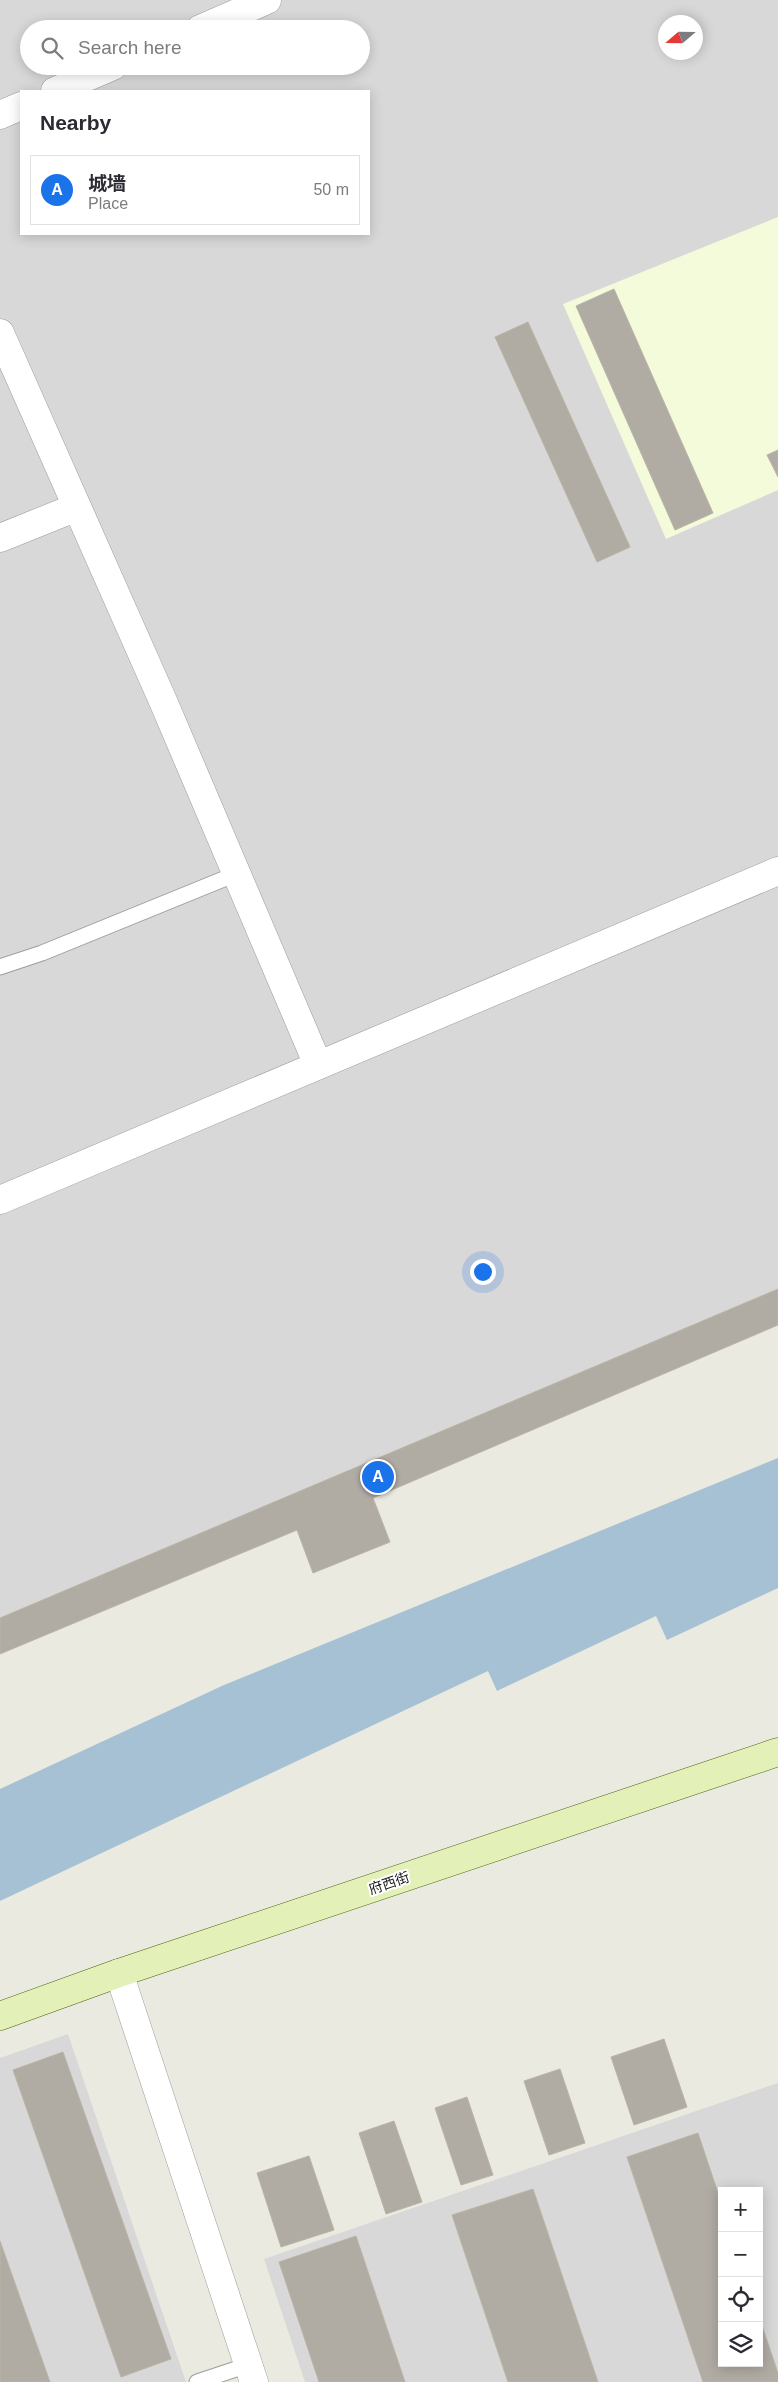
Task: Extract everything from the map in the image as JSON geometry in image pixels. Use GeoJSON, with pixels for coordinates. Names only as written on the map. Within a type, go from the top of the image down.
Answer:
{"type":"FeatureCollection","features":[{"type":"Feature","properties":{"kind":"street"},"geometry":{"type":"LineString","coordinates":[[220,20],[266,0]]}},
{"type":"Feature","properties":{"kind":"street"},"geometry":{"type":"LineString","coordinates":[[57,90],[92,75]]}},
{"type":"Feature","properties":{"kind":"street"},"geometry":{"type":"LineString","coordinates":[[0,115],[20,106]]}},
{"type":"Feature","properties":{"kind":"street"},"geometry":{"type":"LineString","coordinates":[[0,333],[318,1065]]}},
{"type":"Feature","properties":{"kind":"street"},"geometry":{"type":"LineString","coordinates":[[0,538],[77,507]]}},
{"type":"Feature","properties":{"kind":"street"},"geometry":{"type":"LineString","coordinates":[[0,1200],[778,871]]}},
{"type":"Feature","properties":{"kind":"street","name":"府西街"},"geometry":{"type":"LineString","coordinates":[[0,2016],[119,1974],[778,1752]]}},
{"type":"Feature","properties":{"kind":"street"},"geometry":{"type":"LineString","coordinates":[[119,1974],[251,2373]]}},
{"type":"Feature","properties":{"kind":"lane"},"geometry":{"type":"LineString","coordinates":[[0,967],[42,953],[236,874]]}},
{"type":"Feature","properties":{"kind":"lane"},"geometry":{"type":"LineString","coordinates":[[197,2382],[251,2373]]}},
{"type":"Feature","properties":{"kind":"shaded area"},"geometry":{"type":"Polygon","coordinates":[[[0,0],[778,0],[778,1289],[0,1618],[0,0]]]}},
{"type":"Feature","properties":{"kind":"shaded area"},"geometry":{"type":"Polygon","coordinates":[[[778,217],[778,490],[666,539],[563,304],[778,217]]]}},
{"type":"Feature","properties":{"kind":"shaded area"},"geometry":{"type":"Polygon","coordinates":[[[68,2034],[186,2382],[0,2382],[0,2058],[68,2034]]]}},
{"type":"Feature","properties":{"kind":"shaded area"},"geometry":{"type":"Polygon","coordinates":[[[778,2083],[778,2382],[305,2382],[264,2259],[778,2083]]]}},
{"type":"Feature","properties":{"kind":"water"},"geometry":{"type":"Polygon","coordinates":[[[778,1458],[778,1588],[667,1640],[656,1616],[497,1691],[488,1671],[0,1901],[0,1789],[224,1685],[778,1458]]]}},
{"type":"Feature","properties":{"kind":"building"},"geometry":{"type":"Polygon","coordinates":[[[614,289],[713,513],[675,530],[576,306],[614,289]]]}},
{"type":"Feature","properties":{"kind":"building"},"geometry":{"type":"Polygon","coordinates":[[[528,322],[630,547],[597,562],[495,337],[528,322]]]}},
{"type":"Feature","properties":{"kind":"building"},"geometry":{"type":"Polygon","coordinates":[[[778,450],[778,477],[767,455],[778,450]]]}},
{"type":"Feature","properties":{"kind":"building"},"geometry":{"type":"Polygon","coordinates":[[[778,1289],[778,1325],[373,1498],[390,1542],[313,1573],[297,1530],[0,1654],[0,1618],[778,1289]]]}},
{"type":"Feature","properties":{"kind":"building"},"geometry":{"type":"Polygon","coordinates":[[[664,2039],[687,2107],[634,2125],[611,2057],[664,2039]]]}},
{"type":"Feature","properties":{"kind":"building"},"geometry":{"type":"Polygon","coordinates":[[[63,2052],[171,2359],[121,2377],[13,2070],[63,2052]]]}},
{"type":"Feature","properties":{"kind":"building"},"geometry":{"type":"Polygon","coordinates":[[[560,2069],[585,2143],[549,2155],[524,2081],[560,2069]]]}},
{"type":"Feature","properties":{"kind":"building"},"geometry":{"type":"Polygon","coordinates":[[[467,2097],[493,2175],[461,2185],[435,2108],[467,2097]]]}},
{"type":"Feature","properties":{"kind":"building"},"geometry":{"type":"Polygon","coordinates":[[[394,2121],[422,2202],[386,2214],[359,2133],[394,2121]]]}},
{"type":"Feature","properties":{"kind":"building"},"geometry":{"type":"Polygon","coordinates":[[[698,2133],[718,2193],[718,2367],[763,2367],[763,2329],[778,2373],[778,2382],[703,2382],[627,2157],[698,2133]]]}},
{"type":"Feature","properties":{"kind":"building"},"geometry":{"type":"Polygon","coordinates":[[[309,2156],[334,2230],[281,2247],[257,2173],[309,2156]]]}},
{"type":"Feature","properties":{"kind":"building"},"geometry":{"type":"Polygon","coordinates":[[[533,2189],[598,2382],[508,2382],[452,2215],[533,2189]]]}},
{"type":"Feature","properties":{"kind":"building"},"geometry":{"type":"Polygon","coordinates":[[[356,2236],[405,2382],[319,2382],[279,2262],[356,2236]]]}},
{"type":"Feature","properties":{"kind":"building"},"geometry":{"type":"Polygon","coordinates":[[[0,2241],[50,2382],[0,2382],[0,2241]]]}},
{"type":"Feature","properties":{"kind":"place","name":"城墙"},"geometry":{"type":"Point","coordinates":[378,1477]}}]}
